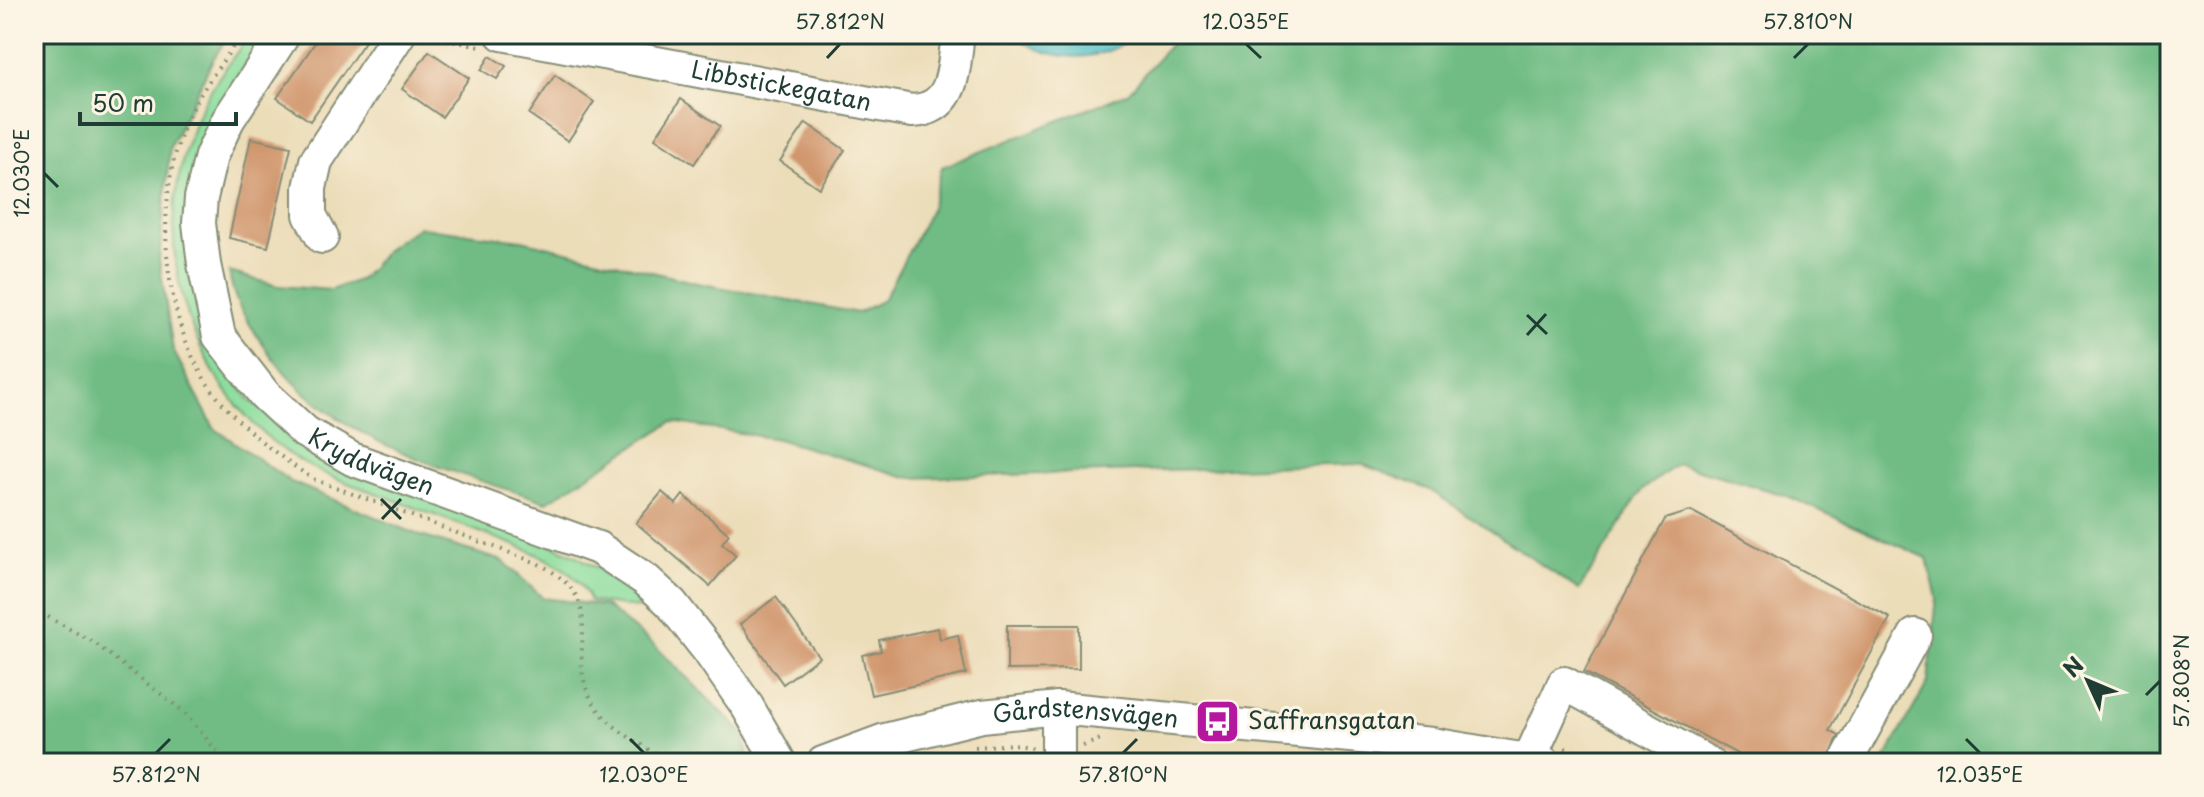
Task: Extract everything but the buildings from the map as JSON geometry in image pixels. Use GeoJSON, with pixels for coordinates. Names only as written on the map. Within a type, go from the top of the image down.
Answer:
{"type":"FeatureCollection","features":[{"type":"Feature","properties":{"kind":"street","name":"Kryddvägen"},"geometry":{"type":"LineString","coordinates":[[284,34],[228,120],[211,156],[201,198],[199,223],[204,264],[219,336],[264,394],[305,432],[352,459],[598,548],[646,580],[671,603],[708,650],[747,706],[780,763]]}},
{"type":"Feature","properties":{"kind":"street"},"geometry":{"type":"LineString","coordinates":[[322,237],[310,215],[310,188],[316,161],[399,34]]}},
{"type":"Feature","properties":{"kind":"street","name":"Libbstickegatan"},"geometry":{"type":"LineString","coordinates":[[502,34],[912,111],[926,110],[942,99],[949,87],[958,34]]}},
{"type":"Feature","properties":{"kind":"street"},"geometry":{"type":"LineString","coordinates":[[1845,763],[1915,635]]}},
{"type":"Feature","properties":{"kind":"street"},"geometry":{"type":"LineString","coordinates":[[1537,754],[1564,683],[1708,763]]}},
{"type":"Feature","properties":{"kind":"street"},"geometry":{"type":"LineString","coordinates":[[1058,708],[1058,756]]}},
{"type":"Feature","properties":{"kind":"street","name":"Gårdstensvägen"},"geometry":{"type":"LineString","coordinates":[[823,763],[885,740],[982,716],[1058,708],[1537,754]]}},
{"type":"Feature","properties":{"kind":"path"},"geometry":{"type":"LineString","coordinates":[[34,609],[93,642],[183,711],[227,763]]}},
{"type":"Feature","properties":{"kind":"path"},"geometry":{"type":"LineString","coordinates":[[970,747],[1014,744],[1058,756],[1100,739],[1111,739]]}},
{"type":"Feature","properties":{"kind":"path"},"geometry":{"type":"LineString","coordinates":[[1537,754],[1605,763]]}},
{"type":"Feature","properties":{"kind":"green space"},"geometry":{"type":"Polygon","coordinates":[[[34,34],[229,34],[212,61],[170,147],[159,260],[173,350],[214,428],[291,482],[421,536],[503,561],[543,598],[605,606],[654,645],[743,733],[748,755],[739,763],[34,763],[34,34]]]}},
{"type":"Feature","properties":{"kind":"green space"},"geometry":{"type":"Polygon","coordinates":[[[250,34],[265,34],[211,119],[186,222],[189,269],[198,303],[223,364],[251,402],[578,557],[620,581],[657,611],[590,601],[572,575],[544,558],[312,468],[260,430],[234,402],[196,336],[183,299],[176,262],[174,224],[179,177],[198,116],[215,84],[250,34]]]}},
{"type":"Feature","properties":{"kind":"green space"},"geometry":{"type":"Polygon","coordinates":[[[1179,34],[2170,34],[2170,763],[1883,763],[1928,682],[1937,598],[1927,558],[1785,495],[1678,464],[1642,490],[1579,590],[1430,490],[1361,464],[910,478],[777,439],[672,422],[547,502],[425,461],[349,425],[315,402],[285,372],[247,321],[233,291],[229,272],[278,286],[331,290],[361,279],[390,246],[419,227],[522,240],[697,283],[858,313],[883,300],[930,211],[942,167],[1128,93],[1179,34]]]}},
{"type":"Feature","properties":{"kind":"water"},"geometry":{"type":"Polygon","coordinates":[[[1023,34],[1135,34],[1110,50],[1068,56],[1039,50],[1025,43],[1023,34]]]}},
{"type":"Feature","properties":{"kind":"place","name":"Saffransgatan"},"geometry":{"type":"Point","coordinates":[1217,721]}}]}
